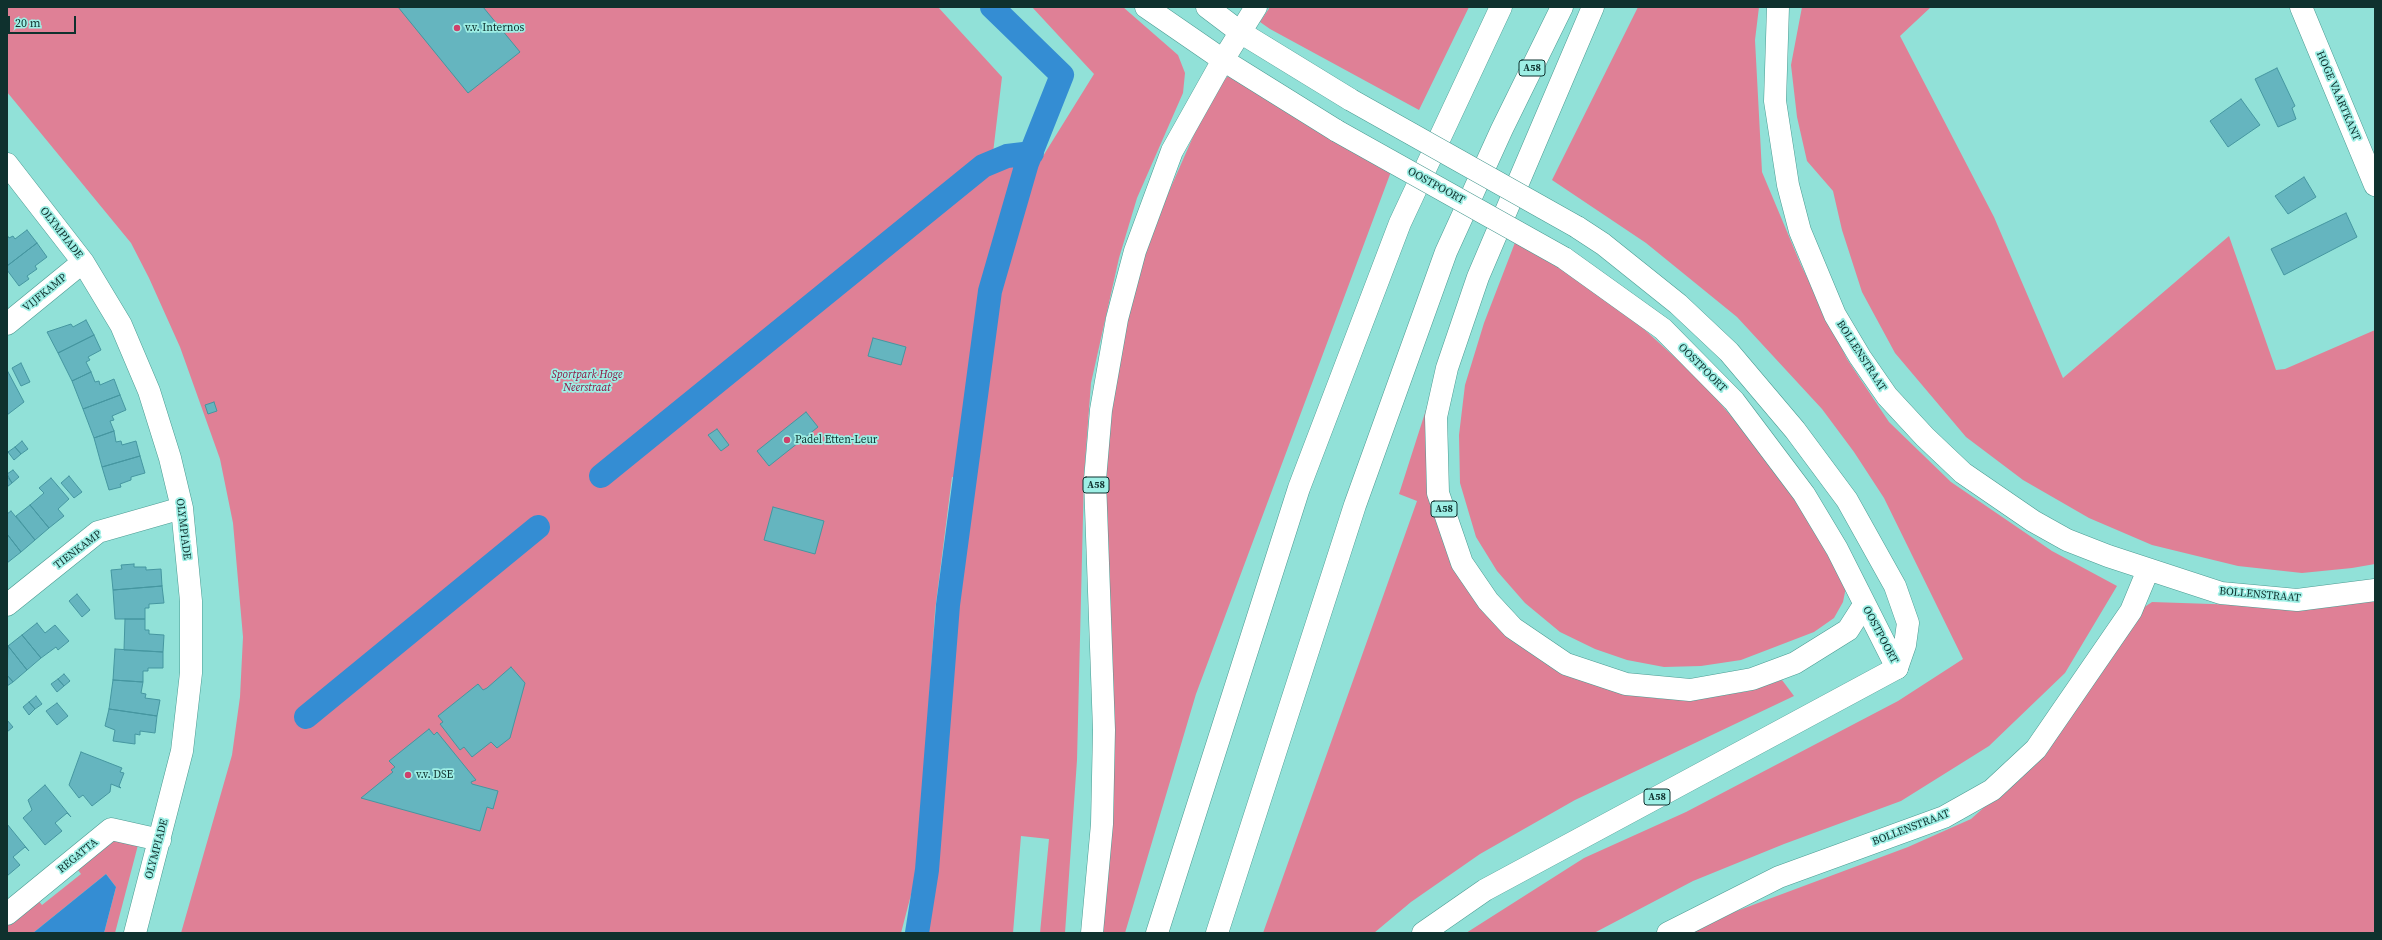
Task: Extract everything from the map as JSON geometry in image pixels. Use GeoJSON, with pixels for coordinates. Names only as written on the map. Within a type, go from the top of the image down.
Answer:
{"type":"FeatureCollection","features":[{"type":"Feature","properties":{"kind":"main road","name":"OOSTPOORT"},"geometry":{"type":"LineString","coordinates":[[1146,7],[1223,60],[1338,131],[1564,258],[1663,329],[1734,401],[1804,494],[1837,549],[1897,668]]}},
{"type":"Feature","properties":{"kind":"main road","name":"OOSTPOORT"},"geometry":{"type":"LineString","coordinates":[[1207,7],[1240,32],[1351,100],[1603,244],[1678,304],[1729,352],[1795,430],[1846,500],[1895,586],[1908,623],[1897,668]]}},
{"type":"Feature","properties":{"kind":"main road"},"geometry":{"type":"LineString","coordinates":[[1223,60],[1256,7]]}},
{"type":"Feature","properties":{"kind":"main road"},"geometry":{"type":"LineString","coordinates":[[1157,933],[1299,488],[1400,223],[1501,7]]}},
{"type":"Feature","properties":{"kind":"main road","name":"A58"},"geometry":{"type":"LineString","coordinates":[[1217,933],[1355,506],[1446,252],[1502,128],[1562,7]]}},
{"type":"Feature","properties":{"kind":"main road","name":"A58"},"geometry":{"type":"LineString","coordinates":[[1593,7],[1478,277],[1447,368],[1436,417],[1438,493],[1462,563],[1488,601],[1513,628],[1566,664],[1626,684],[1690,690],[1752,679],[1795,663],[1848,630],[1864,605]]}},
{"type":"Feature","properties":{"kind":"main road","name":"BOLLENSTRAAT"},"geometry":{"type":"LineString","coordinates":[[1778,7],[1775,101],[1788,185],[1800,231],[1816,274],[1835,315],[1860,357],[1887,396],[1925,438],[1963,473],[2033,521],[2067,540],[2148,570],[2221,593],[2296,600],[2375,590]]}},
{"type":"Feature","properties":{"kind":"main road","name":"HOGE VAARTKANT"},"geometry":{"type":"LineString","coordinates":[[2301,7],[2375,184]]}},
{"type":"Feature","properties":{"kind":"main road","name":"A58"},"geometry":{"type":"LineString","coordinates":[[1092,933],[1102,824],[1104,730],[1096,480],[1101,410],[1118,319],[1135,251],[1172,151],[1223,60]]}},
{"type":"Feature","properties":{"kind":"main road","name":"OLYMPIADE"},"geometry":{"type":"LineString","coordinates":[[7,164],[83,262],[121,325],[149,391],[170,458],[182,508],[191,601],[191,674],[182,751],[135,933]]}},
{"type":"Feature","properties":{"kind":"main road","name":"VIJFKAMP"},"geometry":{"type":"LineString","coordinates":[[7,324],[83,262]]}},
{"type":"Feature","properties":{"kind":"main road","name":"TIENKAMP"},"geometry":{"type":"LineString","coordinates":[[7,605],[98,532],[182,508]]}},
{"type":"Feature","properties":{"kind":"main road","name":"BOLLENSTRAAT"},"geometry":{"type":"LineString","coordinates":[[1668,933],[1779,877],[1944,817],[1992,790],[2036,749],[2131,611],[2148,570]]}},
{"type":"Feature","properties":{"kind":"main road","name":"A58"},"geometry":{"type":"LineString","coordinates":[[1423,933],[1485,890],[1897,668]]}},
{"type":"Feature","properties":{"kind":"main road","name":"REGATTA"},"geometry":{"type":"LineString","coordinates":[[7,914],[111,828],[160,840]]}},
{"type":"Feature","properties":{"kind":"green space","name":"Sportpark Hoge Neerstraat"},"geometry":{"type":"Polygon","coordinates":[[[7,7],[938,7],[1002,77],[991,170],[1012,163],[1022,165],[1024,172],[990,268],[962,480],[952,477],[935,611],[918,868],[901,933],[181,933],[232,755],[240,697],[243,637],[233,523],[220,459],[180,347],[149,278],[131,243],[7,92],[7,7]]]}},
{"type":"Feature","properties":{"kind":"green space"},"geometry":{"type":"Polygon","coordinates":[[[1032,7],[1123,7],[1178,55],[1185,73],[1183,93],[1137,198],[1119,258],[1091,383],[1084,476],[1077,760],[1065,933],[1040,933],[1049,839],[1021,836],[1013,933],[928,933],[938,863],[959,608],[1002,270],[1035,169],[1094,74],[1032,7]]]}},
{"type":"Feature","properties":{"kind":"green space"},"geometry":{"type":"Polygon","coordinates":[[[1270,7],[1469,7],[1419,110],[1270,29],[1260,22],[1270,7]]]}},
{"type":"Feature","properties":{"kind":"green space"},"geometry":{"type":"Polygon","coordinates":[[[1638,7],[1759,7],[1755,40],[1762,172],[1801,265],[1847,359],[1889,422],[1951,482],[2052,551],[2117,586],[2065,673],[1989,746],[1901,801],[1784,844],[1693,881],[1594,933],[1466,933],[1584,858],[1686,812],[1898,701],[1963,659],[1884,498],[1854,452],[1822,409],[1737,317],[1646,243],[1552,180],[1638,7]]]}},
{"type":"Feature","properties":{"kind":"green space"},"geometry":{"type":"Polygon","coordinates":[[[1802,7],[1931,7],[1900,36],[1994,217],[2063,378],[2229,236],[2276,370],[2285,369],[2375,330],[2375,564],[2302,573],[2238,566],[2152,545],[2089,518],[2023,480],[1966,437],[1895,353],[1862,292],[1842,230],[1833,191],[1807,161],[1797,117],[1791,65],[1802,7]]]}},
{"type":"Feature","properties":{"kind":"green space"},"geometry":{"type":"Polygon","coordinates":[[[1228,76],[1392,169],[1196,694],[1125,933],[1097,933],[1106,441],[1128,314],[1144,258],[1167,196],[1196,130],[1214,92],[1228,76]]]}},
{"type":"Feature","properties":{"kind":"green space"},"geometry":{"type":"Polygon","coordinates":[[[1516,240],[1568,269],[1635,321],[1700,380],[1738,424],[1793,495],[1846,587],[1843,602],[1834,618],[1814,632],[1741,660],[1701,666],[1664,667],[1627,660],[1595,649],[1560,632],[1525,603],[1497,571],[1476,537],[1460,483],[1459,435],[1465,385],[1484,323],[1516,240]]]}},
{"type":"Feature","properties":{"kind":"green space"},"geometry":{"type":"Polygon","coordinates":[[[1432,391],[1427,434],[1471,590],[1619,691],[1661,699],[1703,698],[1749,691],[1782,680],[1794,696],[1575,800],[1480,854],[1411,902],[1374,933],[1263,933],[1417,501],[1399,494],[1432,391]]]}},
{"type":"Feature","properties":{"kind":"green space"},"geometry":{"type":"Polygon","coordinates":[[[2375,600],[2375,933],[1685,933],[1726,915],[1908,847],[1971,819],[2009,785],[2143,608],[2152,602],[2271,606],[2375,600]]]}},
{"type":"Feature","properties":{"kind":"green space"},"geometry":{"type":"Polygon","coordinates":[[[108,839],[138,845],[115,933],[104,933],[116,887],[106,874],[33,933],[7,933],[7,922],[38,900],[42,905],[81,874],[75,866],[108,839]]]}},
{"type":"Feature","properties":{"kind":"water"},"geometry":{"type":"Polygon","coordinates":[[[106,874],[116,887],[104,933],[33,933],[106,874]]]}},
{"type":"Feature","properties":{"kind":"building"},"geometry":{"type":"Polygon","coordinates":[[[398,7],[483,7],[520,52],[468,93],[398,7]]]}},
{"type":"Feature","properties":{"kind":"building"},"geometry":{"type":"Polygon","coordinates":[[[2277,68],[2295,106],[2292,108],[2296,119],[2278,127],[2255,79],[2277,68]]]}},
{"type":"Feature","properties":{"kind":"building"},"geometry":{"type":"Polygon","coordinates":[[[2241,99],[2260,125],[2228,147],[2210,121],[2241,99]]]}},
{"type":"Feature","properties":{"kind":"building"},"geometry":{"type":"Polygon","coordinates":[[[2304,177],[2316,197],[2288,214],[2275,196],[2304,177]]]}},
{"type":"Feature","properties":{"kind":"building"},"geometry":{"type":"Polygon","coordinates":[[[2346,213],[2357,237],[2284,275],[2271,249],[2346,213]]]}},
{"type":"Feature","properties":{"kind":"building"},"geometry":{"type":"Polygon","coordinates":[[[27,230],[37,243],[7,266],[7,235],[9,238],[13,236],[15,239],[27,230]]]}},
{"type":"Feature","properties":{"kind":"building"},"geometry":{"type":"Polygon","coordinates":[[[37,243],[47,257],[35,266],[37,269],[27,276],[29,279],[19,286],[7,270],[7,266],[37,243]]]}},
{"type":"Feature","properties":{"kind":"building"},"geometry":{"type":"Polygon","coordinates":[[[86,320],[94,335],[58,353],[47,332],[71,324],[73,327],[86,320]]]}},
{"type":"Feature","properties":{"kind":"building"},"geometry":{"type":"Polygon","coordinates":[[[94,335],[101,350],[88,357],[90,360],[86,362],[91,372],[72,381],[58,353],[94,335]]]}},
{"type":"Feature","properties":{"kind":"building"},"geometry":{"type":"Polygon","coordinates":[[[873,338],[906,347],[901,365],[868,356],[873,338]]]}},
{"type":"Feature","properties":{"kind":"building"},"geometry":{"type":"Polygon","coordinates":[[[21,363],[30,382],[21,386],[12,368],[21,363]]]}},
{"type":"Feature","properties":{"kind":"building"},"geometry":{"type":"Polygon","coordinates":[[[7,370],[24,402],[7,415],[7,370]]]}},
{"type":"Feature","properties":{"kind":"building"},"geometry":{"type":"Polygon","coordinates":[[[91,372],[95,382],[99,381],[100,385],[114,379],[120,395],[83,409],[72,381],[91,372]]]}},
{"type":"Feature","properties":{"kind":"building"},"geometry":{"type":"Polygon","coordinates":[[[120,395],[126,410],[112,416],[114,420],[110,421],[114,431],[94,438],[83,409],[120,395]]]}},
{"type":"Feature","properties":{"kind":"building"},"geometry":{"type":"Polygon","coordinates":[[[214,402],[217,411],[208,414],[205,405],[214,402]]]}},
{"type":"Feature","properties":{"kind":"building"},"geometry":{"type":"Polygon","coordinates":[[[806,412],[818,427],[769,466],[757,451],[806,412]]]}},
{"type":"Feature","properties":{"kind":"building"},"geometry":{"type":"Polygon","coordinates":[[[717,429],[729,445],[721,451],[708,435],[717,429]]]}},
{"type":"Feature","properties":{"kind":"building"},"geometry":{"type":"Polygon","coordinates":[[[114,431],[116,442],[121,441],[122,445],[136,441],[140,456],[102,467],[94,438],[114,431]]]}},
{"type":"Feature","properties":{"kind":"building"},"geometry":{"type":"Polygon","coordinates":[[[22,441],[28,449],[21,454],[15,447],[22,441]]]}},
{"type":"Feature","properties":{"kind":"building"},"geometry":{"type":"Polygon","coordinates":[[[15,447],[21,454],[14,460],[8,452],[15,447]]]}},
{"type":"Feature","properties":{"kind":"building"},"geometry":{"type":"Polygon","coordinates":[[[140,456],[145,473],[131,477],[131,480],[120,484],[121,487],[109,490],[102,467],[140,456]]]}},
{"type":"Feature","properties":{"kind":"building"},"geometry":{"type":"Polygon","coordinates":[[[13,470],[19,477],[12,483],[7,474],[13,470]]]}},
{"type":"Feature","properties":{"kind":"building"},"geometry":{"type":"Polygon","coordinates":[[[7,476],[12,483],[7,487],[7,476]]]}},
{"type":"Feature","properties":{"kind":"building"},"geometry":{"type":"Polygon","coordinates":[[[69,476],[82,492],[74,498],[61,483],[69,476]]]}},
{"type":"Feature","properties":{"kind":"building"},"geometry":{"type":"Polygon","coordinates":[[[51,478],[69,499],[58,509],[64,516],[49,528],[30,505],[44,493],[39,488],[51,478]]]}},
{"type":"Feature","properties":{"kind":"building"},"geometry":{"type":"Polygon","coordinates":[[[30,505],[49,528],[35,540],[16,516],[30,505]]]}},
{"type":"Feature","properties":{"kind":"building"},"geometry":{"type":"Polygon","coordinates":[[[773,507],[824,521],[815,554],[764,540],[773,507]]]}},
{"type":"Feature","properties":{"kind":"building"},"geometry":{"type":"Polygon","coordinates":[[[11,511],[35,540],[21,552],[7,534],[7,514],[11,511]]]}},
{"type":"Feature","properties":{"kind":"building"},"geometry":{"type":"Polygon","coordinates":[[[7,534],[21,552],[7,563],[7,534]]]}},
{"type":"Feature","properties":{"kind":"building"},"geometry":{"type":"Polygon","coordinates":[[[134,564],[134,567],[146,567],[146,570],[161,569],[162,586],[113,590],[111,570],[122,569],[121,565],[134,564]]]}},
{"type":"Feature","properties":{"kind":"building"},"geometry":{"type":"Polygon","coordinates":[[[162,586],[164,603],[149,604],[149,608],[145,608],[145,619],[115,619],[113,590],[162,586]]]}},
{"type":"Feature","properties":{"kind":"building"},"geometry":{"type":"Polygon","coordinates":[[[77,594],[90,610],[82,617],[69,601],[77,594]]]}},
{"type":"Feature","properties":{"kind":"building"},"geometry":{"type":"Polygon","coordinates":[[[125,619],[145,619],[145,630],[149,630],[149,634],[164,635],[163,652],[124,650],[125,619]]]}},
{"type":"Feature","properties":{"kind":"building"},"geometry":{"type":"Polygon","coordinates":[[[37,623],[45,633],[55,625],[69,641],[58,650],[56,647],[41,658],[22,635],[37,623]]]}},
{"type":"Feature","properties":{"kind":"building"},"geometry":{"type":"Polygon","coordinates":[[[22,635],[41,658],[27,670],[8,646],[22,635]]]}},
{"type":"Feature","properties":{"kind":"building"},"geometry":{"type":"Polygon","coordinates":[[[8,646],[27,670],[13,682],[7,675],[8,646]]]}},
{"type":"Feature","properties":{"kind":"building"},"geometry":{"type":"Polygon","coordinates":[[[115,649],[163,652],[163,668],[148,668],[148,671],[143,671],[143,682],[113,680],[115,649]]]}},
{"type":"Feature","properties":{"kind":"building"},"geometry":{"type":"Polygon","coordinates":[[[511,667],[525,683],[510,738],[497,748],[491,742],[472,757],[464,747],[460,750],[440,724],[443,722],[438,716],[478,684],[483,690],[487,688],[511,667]]]}},
{"type":"Feature","properties":{"kind":"building"},"geometry":{"type":"Polygon","coordinates":[[[64,674],[70,681],[64,686],[58,679],[64,674]]]}},
{"type":"Feature","properties":{"kind":"building"},"geometry":{"type":"Polygon","coordinates":[[[7,675],[13,682],[7,686],[7,675]]]}},
{"type":"Feature","properties":{"kind":"building"},"geometry":{"type":"Polygon","coordinates":[[[58,679],[64,686],[57,692],[51,684],[58,679]]]}},
{"type":"Feature","properties":{"kind":"building"},"geometry":{"type":"Polygon","coordinates":[[[113,680],[143,682],[141,693],[146,694],[145,698],[160,700],[157,716],[109,709],[113,680]]]}},
{"type":"Feature","properties":{"kind":"building"},"geometry":{"type":"Polygon","coordinates":[[[36,696],[42,704],[35,709],[29,702],[36,696]]]}},
{"type":"Feature","properties":{"kind":"building"},"geometry":{"type":"Polygon","coordinates":[[[29,702],[35,709],[29,715],[23,707],[29,702]]]}},
{"type":"Feature","properties":{"kind":"building"},"geometry":{"type":"Polygon","coordinates":[[[57,703],[68,716],[57,725],[46,711],[57,703]]]}},
{"type":"Feature","properties":{"kind":"building"},"geometry":{"type":"Polygon","coordinates":[[[109,709],[157,716],[155,733],[140,731],[140,735],[135,734],[135,744],[113,741],[115,730],[105,726],[109,709]]]}},
{"type":"Feature","properties":{"kind":"building"},"geometry":{"type":"Polygon","coordinates":[[[7,720],[13,727],[7,732],[7,720]]]}},
{"type":"Feature","properties":{"kind":"building"},"geometry":{"type":"Polygon","coordinates":[[[429,729],[434,735],[437,732],[476,780],[471,782],[472,784],[498,791],[493,809],[487,807],[480,831],[361,798],[393,772],[391,770],[395,767],[389,761],[429,729]]]}},
{"type":"Feature","properties":{"kind":"building"},"geometry":{"type":"Polygon","coordinates":[[[81,752],[122,768],[120,772],[124,773],[119,786],[121,788],[111,784],[110,792],[92,806],[83,795],[79,798],[69,785],[81,752]]]}},
{"type":"Feature","properties":{"kind":"building"},"geometry":{"type":"Polygon","coordinates":[[[45,785],[71,817],[67,813],[55,823],[62,831],[45,845],[23,818],[32,810],[28,800],[45,785]]]}},
{"type":"Feature","properties":{"kind":"building"},"geometry":{"type":"Polygon","coordinates":[[[7,824],[29,851],[25,847],[13,857],[20,865],[7,876],[7,824]]]}},
{"type":"Feature","properties":{"kind":"waterway"},"geometry":{"type":"LineString","coordinates":[[917,933],[927,870],[948,605],[990,291],[1027,163],[1062,75],[992,7]]}},
{"type":"Feature","properties":{"kind":"waterway"},"geometry":{"type":"LineString","coordinates":[[601,476],[983,166],[1007,156],[1032,153]]}},
{"type":"Feature","properties":{"kind":"waterway"},"geometry":{"type":"LineString","coordinates":[[306,717],[538,527]]}},
{"type":"Feature","properties":{"kind":"place","name":"v.v. Internos"},"geometry":{"type":"Point","coordinates":[457,28]}},
{"type":"Feature","properties":{"kind":"place","name":"Padel Etten-Leur"},"geometry":{"type":"Point","coordinates":[787,440]}},
{"type":"Feature","properties":{"kind":"place","name":"v.v. DSE"},"geometry":{"type":"Point","coordinates":[408,775]}}]}
